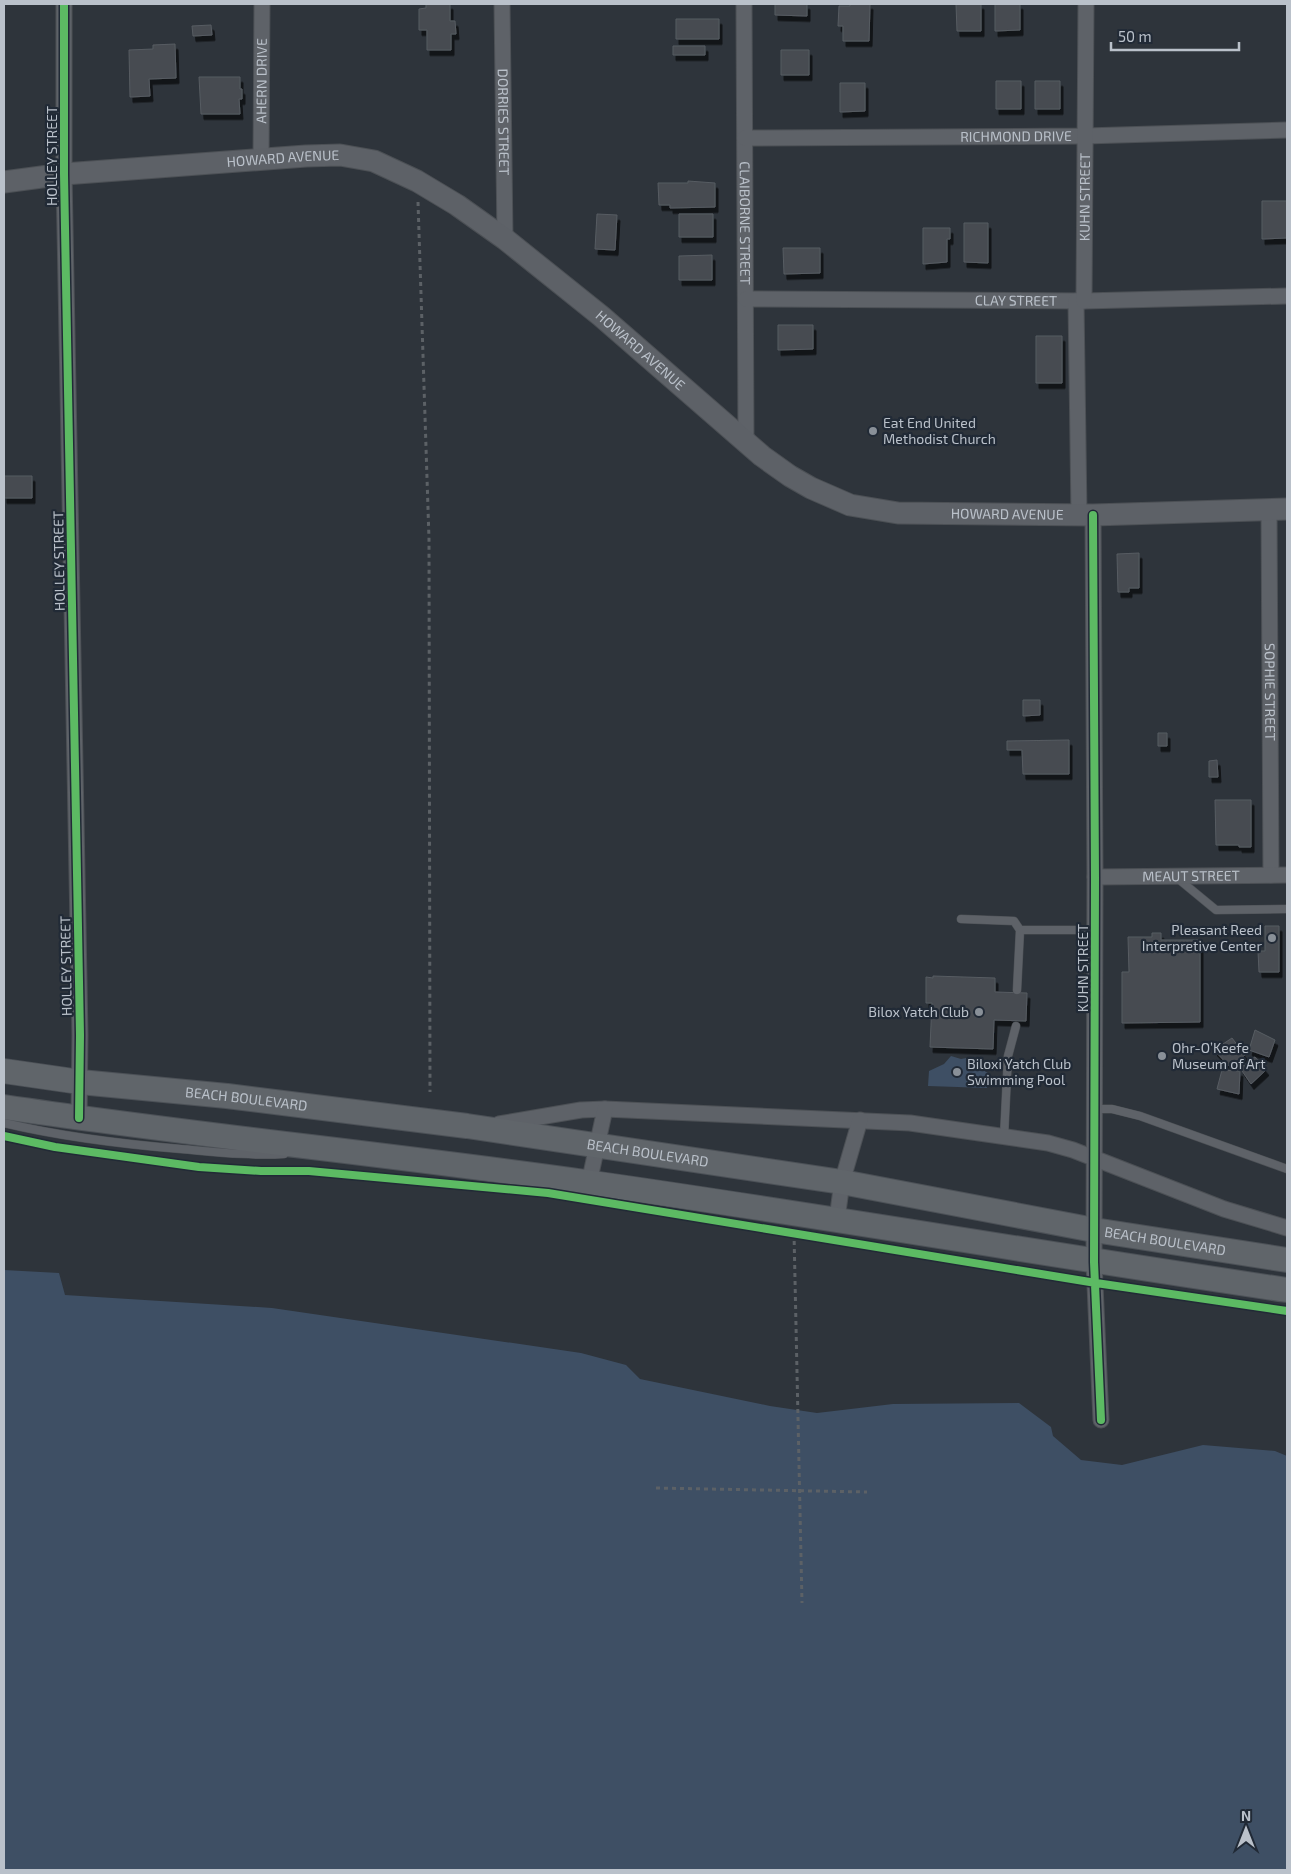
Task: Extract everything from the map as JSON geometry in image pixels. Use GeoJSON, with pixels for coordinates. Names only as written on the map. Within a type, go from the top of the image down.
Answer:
{"type":"FeatureCollection","features":[{"type":"Feature","properties":{"kind":"main road","name":"HOWARD AVENUE"},"geometry":{"type":"LineString","coordinates":[[4,182],[64,174],[340,155],[374,161],[417,181],[457,205],[601,316],[762,456],[811,488],[850,505],[898,513],[1086,515],[1278,510]]}},
{"type":"Feature","properties":{"kind":"main road","name":"BEACH BOULEVARD"},"geometry":{"type":"LineString","coordinates":[[4,1071],[80,1082],[227,1096],[467,1126],[842,1182],[1094,1230],[1287,1260]]}},
{"type":"Feature","properties":{"kind":"main road"},"geometry":{"type":"LineString","coordinates":[[4,1107],[589,1183],[837,1219],[1094,1262],[1287,1290]]}},
{"type":"Feature","properties":{"kind":"street","name":"HOLLEY STREET"},"geometry":{"type":"LineString","coordinates":[[64,4],[64,174],[80,1118]]}},
{"type":"Feature","properties":{"kind":"street","name":"AHERN DRIVE"},"geometry":{"type":"LineString","coordinates":[[261,160],[262,4]]}},
{"type":"Feature","properties":{"kind":"street"},"geometry":{"type":"LineString","coordinates":[[502,4],[508,4]]}},
{"type":"Feature","properties":{"kind":"street","name":"DORRIES STREET"},"geometry":{"type":"LineString","coordinates":[[502,4],[504,240]]}},
{"type":"Feature","properties":{"kind":"street","name":"CLAIBORNE STREET"},"geometry":{"type":"LineString","coordinates":[[744,4],[746,441]]}},
{"type":"Feature","properties":{"kind":"street","name":"KUHN STREET"},"geometry":{"type":"LineString","coordinates":[[1086,4],[1085,136],[1080,301],[1095,877],[1094,1262],[1101,1420]]}},
{"type":"Feature","properties":{"kind":"street","name":"RICHMOND DRIVE"},"geometry":{"type":"LineString","coordinates":[[745,138],[1085,136],[1287,130]]}},
{"type":"Feature","properties":{"kind":"street","name":"CLAY STREET"},"geometry":{"type":"LineString","coordinates":[[746,298],[1080,301],[1287,296]]}},
{"type":"Feature","properties":{"kind":"street","name":"SOPHIE STREET"},"geometry":{"type":"LineString","coordinates":[[1271,875],[1278,510]]}},
{"type":"Feature","properties":{"kind":"street","name":"MEAUT STREET"},"geometry":{"type":"LineString","coordinates":[[1095,877],[1287,875]]}},
{"type":"Feature","properties":{"kind":"street"},"geometry":{"type":"LineString","coordinates":[[589,1183],[605,1108]]}},
{"type":"Feature","properties":{"kind":"street"},"geometry":{"type":"LineString","coordinates":[[467,1126],[511,1123],[581,1110],[605,1108],[910,1124],[1048,1143],[1095,1158],[1224,1209],[1287,1228]]}},
{"type":"Feature","properties":{"kind":"street"},"geometry":{"type":"LineString","coordinates":[[837,1219],[842,1182],[860,1120]]}},
{"type":"Feature","properties":{"kind":"lane"},"geometry":{"type":"LineString","coordinates":[[1175,876],[1216,910],[1287,909]]}},
{"type":"Feature","properties":{"kind":"lane"},"geometry":{"type":"LineString","coordinates":[[961,919],[1014,921],[1020,930],[1017,990]]}},
{"type":"Feature","properties":{"kind":"lane"},"geometry":{"type":"LineString","coordinates":[[1020,930],[1095,930]]}},
{"type":"Feature","properties":{"kind":"lane"},"geometry":{"type":"LineString","coordinates":[[1004,1136],[1008,1056],[1016,1026]]}},
{"type":"Feature","properties":{"kind":"lane"},"geometry":{"type":"LineString","coordinates":[[1095,1108],[1112,1108],[1140,1116],[1287,1169]]}},
{"type":"Feature","properties":{"kind":"lane"},"geometry":{"type":"LineString","coordinates":[[4,1123],[52,1134],[122,1144],[256,1156],[328,1149]]}},
{"type":"Feature","properties":{"kind":"path"},"geometry":{"type":"LineString","coordinates":[[417,181],[429,540],[430,1092]]}},
{"type":"Feature","properties":{"kind":"path"},"geometry":{"type":"LineString","coordinates":[[784,1231],[804,1234]]}},
{"type":"Feature","properties":{"kind":"path"},"geometry":{"type":"LineString","coordinates":[[794,1233],[802,1603]]}},
{"type":"Feature","properties":{"kind":"path"},"geometry":{"type":"LineString","coordinates":[[656,1488],[867,1492]]}},
{"type":"Feature","properties":{"kind":"water","name":"Biloxi Yatch Club Swimming Pool"},"geometry":{"type":"Polygon","coordinates":[[[951,1056],[961,1059],[972,1057],[976,1066],[988,1073],[987,1088],[928,1086],[929,1071],[944,1064],[951,1056]]]}},
{"type":"Feature","properties":{"kind":"water"},"geometry":{"type":"Polygon","coordinates":[[[4,1270],[59,1273],[65,1295],[272,1308],[581,1353],[626,1365],[640,1379],[770,1406],[817,1413],[893,1404],[1019,1403],[1051,1427],[1053,1436],[1081,1460],[1122,1465],[1203,1445],[1275,1451],[1287,1456],[1287,1870],[4,1870],[4,1270]]]}},
{"type":"Feature","properties":{"kind":"building"},"geometry":{"type":"Polygon","coordinates":[[[426,4],[450,4],[450,21],[455,21],[456,34],[451,34],[451,50],[427,50],[427,30],[419,30],[419,9],[426,8],[426,4]]]}},
{"type":"Feature","properties":{"kind":"building"},"geometry":{"type":"Polygon","coordinates":[[[775,4],[807,4],[807,16],[775,15],[775,4]]]}},
{"type":"Feature","properties":{"kind":"building"},"geometry":{"type":"Polygon","coordinates":[[[850,4],[870,4],[869,41],[843,41],[843,26],[838,26],[839,6],[850,6],[850,4]]]}},
{"type":"Feature","properties":{"kind":"building"},"geometry":{"type":"Polygon","coordinates":[[[956,4],[981,4],[981,31],[957,31],[956,4]]]}},
{"type":"Feature","properties":{"kind":"building"},"geometry":{"type":"Polygon","coordinates":[[[995,4],[1020,4],[1020,30],[995,31],[995,4]]]}},
{"type":"Feature","properties":{"kind":"building"},"geometry":{"type":"Polygon","coordinates":[[[676,19],[719,19],[719,39],[676,39],[676,19]]]}},
{"type":"Feature","properties":{"kind":"building"},"geometry":{"type":"Polygon","coordinates":[[[211,25],[212,35],[193,36],[192,26],[211,25]]]}},
{"type":"Feature","properties":{"kind":"building"},"geometry":{"type":"Polygon","coordinates":[[[175,44],[176,78],[149,79],[150,96],[130,97],[129,50],[153,49],[153,45],[175,44]]]}},
{"type":"Feature","properties":{"kind":"building"},"geometry":{"type":"Polygon","coordinates":[[[673,46],[705,46],[705,55],[673,55],[673,46]]]}},
{"type":"Feature","properties":{"kind":"building"},"geometry":{"type":"Polygon","coordinates":[[[781,50],[809,50],[809,75],[781,75],[781,50]]]}},
{"type":"Feature","properties":{"kind":"building"},"geometry":{"type":"Polygon","coordinates":[[[199,77],[240,77],[242,99],[239,99],[240,114],[201,114],[199,77]]]}},
{"type":"Feature","properties":{"kind":"building"},"geometry":{"type":"Polygon","coordinates":[[[996,81],[1021,81],[1021,109],[996,109],[996,81]]]}},
{"type":"Feature","properties":{"kind":"building"},"geometry":{"type":"Polygon","coordinates":[[[1035,81],[1060,81],[1060,109],[1035,109],[1035,81]]]}},
{"type":"Feature","properties":{"kind":"building"},"geometry":{"type":"Polygon","coordinates":[[[840,83],[865,83],[865,111],[840,112],[840,83]]]}},
{"type":"Feature","properties":{"kind":"building"},"geometry":{"type":"Polygon","coordinates":[[[688,181],[715,183],[715,207],[670,208],[670,205],[659,205],[658,183],[688,183],[688,181]]]}},
{"type":"Feature","properties":{"kind":"building"},"geometry":{"type":"Polygon","coordinates":[[[1262,201],[1287,201],[1287,238],[1262,239],[1262,201]]]}},
{"type":"Feature","properties":{"kind":"building"},"geometry":{"type":"Polygon","coordinates":[[[597,214],[617,215],[615,250],[595,249],[597,214]]]}},
{"type":"Feature","properties":{"kind":"building"},"geometry":{"type":"Polygon","coordinates":[[[679,214],[713,214],[713,237],[679,237],[679,214]]]}},
{"type":"Feature","properties":{"kind":"building"},"geometry":{"type":"Polygon","coordinates":[[[964,223],[988,223],[988,263],[964,262],[964,223]]]}},
{"type":"Feature","properties":{"kind":"building"},"geometry":{"type":"Polygon","coordinates":[[[923,228],[950,228],[950,239],[947,239],[947,262],[923,264],[923,228]]]}},
{"type":"Feature","properties":{"kind":"building"},"geometry":{"type":"Polygon","coordinates":[[[783,248],[820,248],[820,273],[784,274],[783,248]]]}},
{"type":"Feature","properties":{"kind":"building"},"geometry":{"type":"Polygon","coordinates":[[[712,255],[712,280],[679,280],[679,256],[712,255]]]}},
{"type":"Feature","properties":{"kind":"building"},"geometry":{"type":"Polygon","coordinates":[[[778,325],[813,325],[813,349],[778,350],[778,325]]]}},
{"type":"Feature","properties":{"kind":"building"},"geometry":{"type":"Polygon","coordinates":[[[1036,336],[1062,336],[1062,383],[1036,383],[1036,336]]]}},
{"type":"Feature","properties":{"kind":"building"},"geometry":{"type":"Polygon","coordinates":[[[4,476],[32,476],[32,498],[4,498],[4,476]]]}},
{"type":"Feature","properties":{"kind":"building"},"geometry":{"type":"Polygon","coordinates":[[[1139,553],[1139,588],[1129,588],[1129,592],[1118,592],[1117,554],[1139,553]]]}},
{"type":"Feature","properties":{"kind":"building"},"geometry":{"type":"Polygon","coordinates":[[[1023,700],[1040,700],[1040,715],[1023,716],[1023,700]]]}},
{"type":"Feature","properties":{"kind":"building"},"geometry":{"type":"Polygon","coordinates":[[[1158,733],[1167,733],[1167,746],[1158,746],[1158,733]]]}},
{"type":"Feature","properties":{"kind":"building"},"geometry":{"type":"Polygon","coordinates":[[[1069,740],[1069,774],[1023,774],[1022,750],[1007,750],[1007,741],[1069,740]]]}},
{"type":"Feature","properties":{"kind":"building"},"geometry":{"type":"Polygon","coordinates":[[[1217,760],[1218,777],[1209,777],[1209,761],[1217,760]]]}},
{"type":"Feature","properties":{"kind":"building"},"geometry":{"type":"Polygon","coordinates":[[[1215,800],[1251,800],[1251,847],[1216,845],[1215,800]]]}},
{"type":"Feature","properties":{"kind":"building","name":"Pleasant Reed Interpretive Center"},"geometry":{"type":"Polygon","coordinates":[[[1265,926],[1279,926],[1279,972],[1259,972],[1258,951],[1265,951],[1265,926]]]}},
{"type":"Feature","properties":{"kind":"building"},"geometry":{"type":"Polygon","coordinates":[[[1152,933],[1161,933],[1161,940],[1200,940],[1200,1022],[1122,1023],[1122,972],[1129,972],[1128,937],[1152,937],[1152,933]]]}},
{"type":"Feature","properties":{"kind":"building","name":"Bilox Yatch Club"},"geometry":{"type":"Polygon","coordinates":[[[933,976],[995,978],[995,992],[1027,993],[1026,1021],[994,1020],[993,1049],[930,1047],[932,1003],[926,1003],[926,977],[933,978],[933,976]]]}},
{"type":"Feature","properties":{"kind":"building"},"geometry":{"type":"Polygon","coordinates":[[[1255,1030],[1275,1040],[1269,1057],[1249,1050],[1255,1030]]]}},
{"type":"Feature","properties":{"kind":"building"},"geometry":{"type":"Polygon","coordinates":[[[1232,1038],[1245,1055],[1230,1067],[1214,1050],[1232,1038]]]}},
{"type":"Feature","properties":{"kind":"building"},"geometry":{"type":"Polygon","coordinates":[[[1255,1057],[1266,1070],[1251,1084],[1240,1068],[1255,1057]]]}},
{"type":"Feature","properties":{"kind":"building"},"geometry":{"type":"Polygon","coordinates":[[[1222,1070],[1240,1071],[1239,1094],[1217,1089],[1222,1070]]]}},
{"type":"Feature","properties":{"kind":"cycle path"},"geometry":{"type":"LineString","coordinates":[[64,4],[64,174],[80,1035],[79,1118]]}},
{"type":"Feature","properties":{"kind":"cycle path"},"geometry":{"type":"LineString","coordinates":[[1093,515],[1095,877],[1094,1262],[1101,1420]]}},
{"type":"Feature","properties":{"kind":"cycle path"},"geometry":{"type":"LineString","coordinates":[[4,1136],[55,1147],[199,1167],[261,1171],[309,1171],[548,1193],[1096,1283],[1287,1311]]}},
{"type":"Feature","properties":{"kind":"place","name":"Eat End United Methodist Church"},"geometry":{"type":"Point","coordinates":[873,431]}},
{"type":"Feature","properties":{"kind":"place","name":"Pleasant Reed Interpretive Center"},"geometry":{"type":"Point","coordinates":[1272,938]}},
{"type":"Feature","properties":{"kind":"place","name":"Bilox Yatch Club"},"geometry":{"type":"Point","coordinates":[979,1012]}},
{"type":"Feature","properties":{"kind":"place","name":"Ohr-O’Keefe Museum of Art"},"geometry":{"type":"Point","coordinates":[1162,1056]}},
{"type":"Feature","properties":{"kind":"place","name":"Biloxi Yatch Club Swimming Pool"},"geometry":{"type":"Point","coordinates":[957,1072]}}]}
